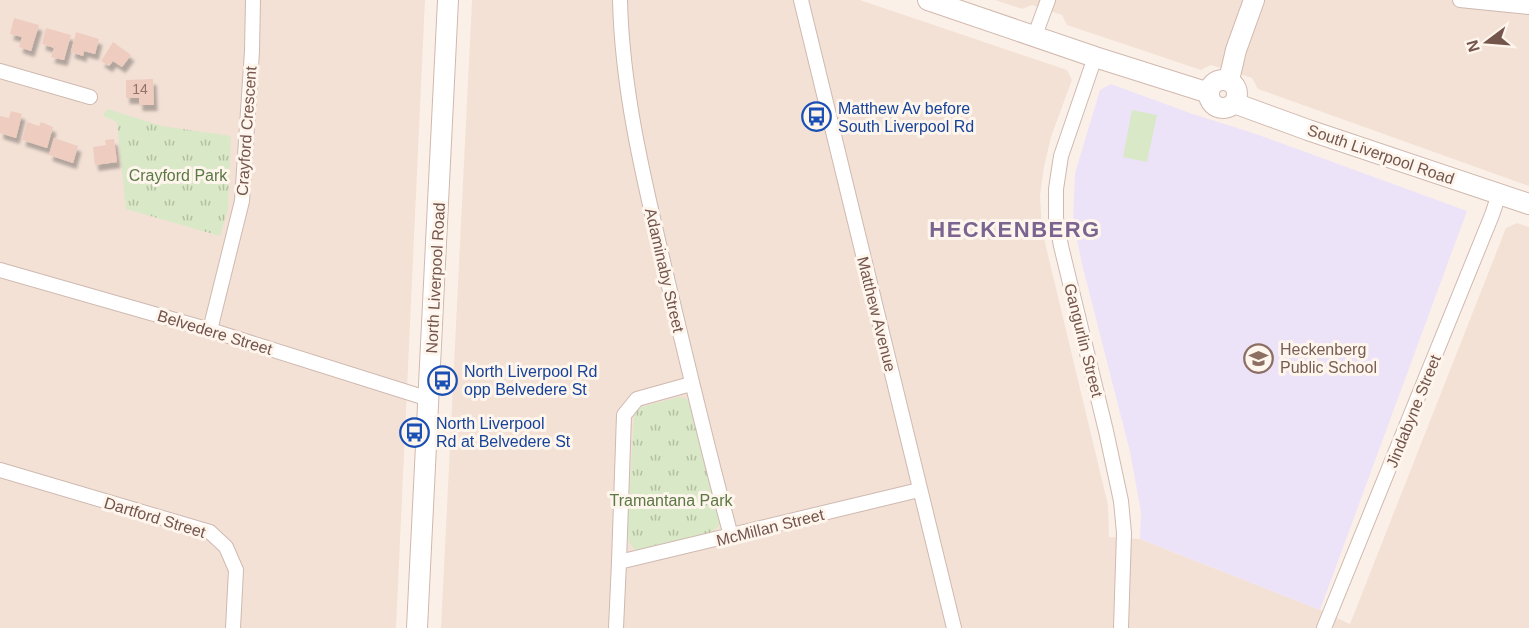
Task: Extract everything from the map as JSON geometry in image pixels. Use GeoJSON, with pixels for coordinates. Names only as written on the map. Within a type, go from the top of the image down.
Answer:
{"type":"FeatureCollection","features":[{"type":"Feature","properties":{"kind":"main road","name":"North Liverpool Road"},"geometry":{"type":"LineString","coordinates":[[417,628],[448,0]]}},
{"type":"Feature","properties":{"kind":"main road"},"geometry":{"type":"LineString","coordinates":[[928,0],[1209,93]]}},
{"type":"Feature","properties":{"kind":"main road"},"geometry":{"type":"LineString","coordinates":[[1229,80],[1236,50],[1254,0]]}},
{"type":"Feature","properties":{"kind":"main road"},"geometry":{"type":"LineString","coordinates":[[1221,79],[1229,80],[1237,93],[1234,103],[1220,108],[1211,102],[1209,93],[1212,83],[1221,79]]}},
{"type":"Feature","properties":{"kind":"main road","name":"South Liverpool Road"},"geometry":{"type":"LineString","coordinates":[[1234,103],[1529,204]]}},
{"type":"Feature","properties":{"kind":"street","name":"Crayford Crescent"},"geometry":{"type":"LineString","coordinates":[[210,330],[242,201],[253,0]]}},
{"type":"Feature","properties":{"kind":"street","name":"Adaminaby Street"},"geometry":{"type":"LineString","coordinates":[[620,0],[625,73],[635,140],[691,384],[731,536]]}},
{"type":"Feature","properties":{"kind":"street","name":"Matthew Avenue"},"geometry":{"type":"LineString","coordinates":[[801,0],[954,628]]}},
{"type":"Feature","properties":{"kind":"street"},"geometry":{"type":"LineString","coordinates":[[1035,35],[1048,0]]}},
{"type":"Feature","properties":{"kind":"street"},"geometry":{"type":"LineString","coordinates":[[1460,0],[1529,7]]}},
{"type":"Feature","properties":{"kind":"street","name":"Gangurlin Street"},"geometry":{"type":"LineString","coordinates":[[1095,57],[1061,156],[1056,189],[1056,218],[1121,501],[1124,533],[1121,628]]}},
{"type":"Feature","properties":{"kind":"street"},"geometry":{"type":"LineString","coordinates":[[0,71],[90,97]]}},
{"type":"Feature","properties":{"kind":"street","name":"Jindabyne Street"},"geometry":{"type":"LineString","coordinates":[[1324,628],[1499,194]]}},
{"type":"Feature","properties":{"kind":"street","name":"Belvedere Street"},"geometry":{"type":"LineString","coordinates":[[0,270],[210,330],[429,399]]}},
{"type":"Feature","properties":{"kind":"street"},"geometry":{"type":"LineString","coordinates":[[615,628],[620,562],[624,415],[637,399],[691,384]]}},
{"type":"Feature","properties":{"kind":"street","name":"Dartford Street"},"geometry":{"type":"LineString","coordinates":[[0,470],[210,532],[226,547],[236,570],[233,628]]}},
{"type":"Feature","properties":{"kind":"street","name":"McMillan Street"},"geometry":{"type":"LineString","coordinates":[[620,562],[919,490]]}},
{"type":"Feature","properties":{"kind":"shaded area"},"geometry":{"type":"Polygon","coordinates":[[[0,0],[425,0],[396,628],[0,628],[0,0]]]}},
{"type":"Feature","properties":{"kind":"shaded area"},"geometry":{"type":"Polygon","coordinates":[[[472,0],[860,0],[1067,70],[1072,80],[1051,137],[1044,167],[1040,196],[1042,230],[1108,505],[1109,537],[1140,539],[1350,624],[1506,228],[1517,223],[1529,227],[1529,628],[441,628],[472,0]]]}},
{"type":"Feature","properties":{"kind":"shaded area"},"geometry":{"type":"Polygon","coordinates":[[[995,0],[1529,0],[1529,186],[1258,89],[1252,78],[1211,65],[1201,70],[1067,25],[1062,15],[1032,5],[1022,9],[995,0]]]}},
{"type":"Feature","properties":{"kind":"shaded area","name":"Heckenberg Public School"},"geometry":{"type":"Polygon","coordinates":[[[1111,84],[1467,211],[1320,610],[1140,539],[1141,512],[1130,452],[1073,220],[1075,173],[1100,90],[1111,84]]]}},
{"type":"Feature","properties":{"kind":"green space","name":"Crayford Park"},"geometry":{"type":"Polygon","coordinates":[[[107,109],[162,126],[231,136],[228,209],[220,236],[126,209],[117,122],[103,116],[107,109]]]}},
{"type":"Feature","properties":{"kind":"green space"},"geometry":{"type":"Polygon","coordinates":[[[1132,110],[1157,115],[1147,162],[1123,157],[1132,110]]]}},
{"type":"Feature","properties":{"kind":"green space","name":"Tramantana Park"},"geometry":{"type":"Polygon","coordinates":[[[679,397],[685,398],[693,406],[720,518],[718,527],[708,535],[639,551],[632,546],[627,534],[634,418],[636,411],[641,407],[679,397]]]}},
{"type":"Feature","properties":{"kind":"building"},"geometry":{"type":"Polygon","coordinates":[[[14,18],[39,25],[31,51],[19,47],[22,37],[10,34],[14,18]]]}},
{"type":"Feature","properties":{"kind":"building"},"geometry":{"type":"Polygon","coordinates":[[[46,28],[71,35],[64,60],[51,57],[54,48],[42,44],[46,28]]]}},
{"type":"Feature","properties":{"kind":"building"},"geometry":{"type":"Polygon","coordinates":[[[76,32],[99,39],[95,54],[84,51],[83,56],[71,52],[76,32]]]}},
{"type":"Feature","properties":{"kind":"building"},"geometry":{"type":"Polygon","coordinates":[[[113,42],[131,55],[122,67],[113,61],[109,66],[101,61],[113,42]]]}},
{"type":"Feature","properties":{"kind":"building"},"geometry":{"type":"Polygon","coordinates":[[[153,79],[154,105],[139,105],[139,98],[126,98],[126,80],[153,79]]]}},
{"type":"Feature","properties":{"kind":"building"},"geometry":{"type":"Polygon","coordinates":[[[11,111],[22,114],[16,138],[0,133],[0,116],[9,118],[11,111]]]}},
{"type":"Feature","properties":{"kind":"building"},"geometry":{"type":"Polygon","coordinates":[[[27,122],[39,126],[41,122],[53,127],[47,148],[22,140],[27,122]]]}},
{"type":"Feature","properties":{"kind":"building"},"geometry":{"type":"Polygon","coordinates":[[[54,138],[78,146],[73,163],[49,155],[54,138]]]}},
{"type":"Feature","properties":{"kind":"building"},"geometry":{"type":"Polygon","coordinates":[[[114,139],[117,162],[95,165],[93,147],[106,145],[105,140],[114,139]]]}},
{"type":"Feature","properties":{"kind":"place","name":"Matthew Av before South Liverpool Rd"},"geometry":{"type":"Point","coordinates":[817,117]}},
{"type":"Feature","properties":{"kind":"place","name":"Heckenberg Public School"},"geometry":{"type":"Point","coordinates":[1259,358]}},
{"type":"Feature","properties":{"kind":"place","name":"North Liverpool Rd opp Belvedere St"},"geometry":{"type":"Point","coordinates":[443,380]}},
{"type":"Feature","properties":{"kind":"place","name":"North Liverpool Rd at Belvedere St"},"geometry":{"type":"Point","coordinates":[415,432]}},
{"type":"Feature","properties":{"kind":"district","name":"HECKENBERG"},"geometry":{"type":"Point","coordinates":[1015,229]}}]}
